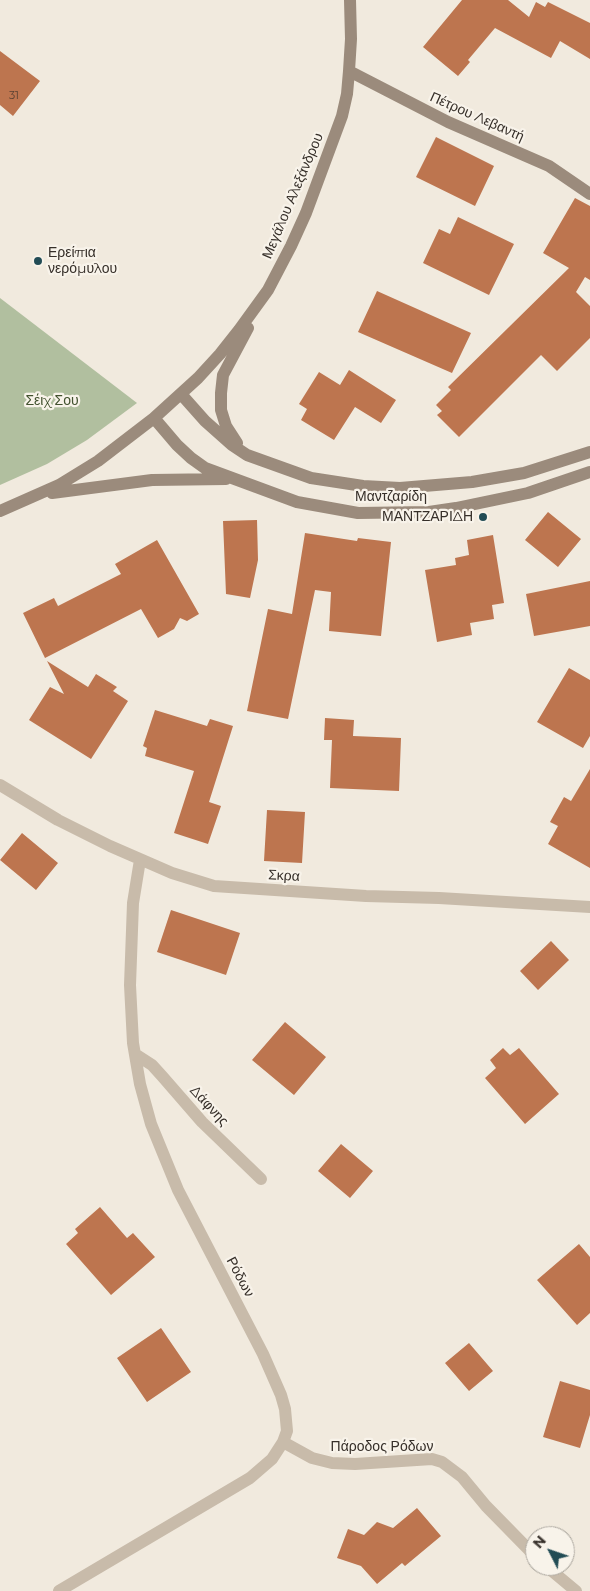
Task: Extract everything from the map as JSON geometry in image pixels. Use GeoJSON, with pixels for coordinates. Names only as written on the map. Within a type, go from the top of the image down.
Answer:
{"type":"FeatureCollection","features":[{"type":"Feature","properties":{"kind":"street","name":"Μεγάλου Αλεξάνδρου"},"geometry":{"type":"LineString","coordinates":[[0,511],[59,486],[98,461],[154,418],[181,394],[220,354],[268,290],[291,246],[323,169],[342,116],[347,94],[349,71],[351,39],[350,0]]}},
{"type":"Feature","properties":{"kind":"street","name":"Πέτρου Λεβαντή"},"geometry":{"type":"LineString","coordinates":[[349,71],[448,122],[549,166],[590,194]]}},
{"type":"Feature","properties":{"kind":"street"},"geometry":{"type":"LineString","coordinates":[[247,454],[234,440],[226,426],[221,410],[221,393],[224,375],[268,290]]}},
{"type":"Feature","properties":{"kind":"street","name":"Μαντζαρίδη"},"geometry":{"type":"LineString","coordinates":[[181,394],[204,421],[232,445],[247,454],[310,478],[362,486],[400,488],[472,482],[524,473],[590,452]]}},
{"type":"Feature","properties":{"kind":"street","name":"Μαντζαρίδη"},"geometry":{"type":"LineString","coordinates":[[154,418],[170,438],[191,458],[205,468],[297,502],[358,514],[429,512],[496,500],[558,484],[590,472]]}},
{"type":"Feature","properties":{"kind":"street"},"geometry":{"type":"LineString","coordinates":[[42,494],[152,480],[233,479]]}},
{"type":"Feature","properties":{"kind":"street","name":"Σκρα"},"geometry":{"type":"LineString","coordinates":[[0,785],[58,820],[140,860],[190,879],[226,888],[590,907]]}},
{"type":"Feature","properties":{"kind":"street","name":"Ρόδων"},"geometry":{"type":"LineString","coordinates":[[58,1591],[240,1485],[269,1463],[284,1442],[287,1431],[287,1420],[281,1395],[263,1354],[178,1190],[151,1124],[140,1084],[130,1016],[131,942],[135,884],[140,860]]}},
{"type":"Feature","properties":{"kind":"street","name":"Δάφνης"},"geometry":{"type":"LineString","coordinates":[[135,1054],[152,1065],[202,1122],[261,1180]]}},
{"type":"Feature","properties":{"kind":"street","name":"Πάροδος Ρόδων"},"geometry":{"type":"LineString","coordinates":[[284,1442],[312,1458],[332,1463],[371,1464],[432,1459],[442,1462],[462,1477],[496,1517],[525,1546]]}},
{"type":"Feature","properties":{"kind":"street"},"geometry":{"type":"LineString","coordinates":[[558,1576],[576,1591]]}},
{"type":"Feature","properties":{"kind":"green space","name":"Σέιχ Σου"},"geometry":{"type":"Polygon","coordinates":[[[0,298],[137,403],[87,440],[47,464],[0,485],[0,298]]]}},
{"type":"Feature","properties":{"kind":"building"},"geometry":{"type":"Polygon","coordinates":[[[462,0],[508,0],[529,17],[536,2],[545,7],[548,2],[590,23],[590,59],[560,41],[551,58],[495,28],[468,60],[470,62],[458,76],[423,47],[462,0]]]}},
{"type":"Feature","properties":{"kind":"building"},"geometry":{"type":"Polygon","coordinates":[[[0,51],[40,81],[13,116],[0,105],[0,51]]]}},
{"type":"Feature","properties":{"kind":"building"},"geometry":{"type":"Polygon","coordinates":[[[436,137],[494,166],[475,206],[416,177],[436,137]]]}},
{"type":"Feature","properties":{"kind":"building"},"geometry":{"type":"Polygon","coordinates":[[[575,198],[590,206],[590,280],[585,277],[576,292],[590,306],[590,338],[557,371],[541,355],[459,437],[437,415],[442,411],[436,405],[451,390],[448,387],[569,268],[543,253],[575,198]]]}},
{"type":"Feature","properties":{"kind":"building"},"geometry":{"type":"Polygon","coordinates":[[[458,217],[514,244],[489,295],[423,263],[439,229],[450,234],[458,217]]]}},
{"type":"Feature","properties":{"kind":"building"},"geometry":{"type":"Polygon","coordinates":[[[377,291],[471,333],[452,373],[358,332],[377,291]]]}},
{"type":"Feature","properties":{"kind":"building"},"geometry":{"type":"Polygon","coordinates":[[[349,370],[396,400],[381,423],[355,407],[334,440],[301,420],[307,409],[299,404],[319,372],[340,385],[349,370]]]}},
{"type":"Feature","properties":{"kind":"building"},"geometry":{"type":"Polygon","coordinates":[[[548,512],[581,539],[558,567],[525,540],[548,512]]]}},
{"type":"Feature","properties":{"kind":"building"},"geometry":{"type":"Polygon","coordinates":[[[257,520],[258,560],[250,598],[226,594],[223,521],[257,520]]]}},
{"type":"Feature","properties":{"kind":"building"},"geometry":{"type":"Polygon","coordinates":[[[305,533],[357,541],[358,538],[391,542],[381,636],[329,631],[331,592],[315,590],[288,719],[247,711],[268,609],[292,614],[305,533]]]}},
{"type":"Feature","properties":{"kind":"building"},"geometry":{"type":"Polygon","coordinates":[[[493,535],[504,603],[492,605],[494,619],[470,623],[472,635],[437,642],[425,570],[456,565],[455,558],[469,555],[467,540],[493,535]]]}},
{"type":"Feature","properties":{"kind":"building"},"geometry":{"type":"Polygon","coordinates":[[[157,540],[199,614],[187,621],[180,618],[174,629],[158,638],[141,609],[45,658],[23,613],[54,598],[58,606],[121,574],[115,564],[157,540]]]}},
{"type":"Feature","properties":{"kind":"building"},"geometry":{"type":"Polygon","coordinates":[[[590,581],[590,626],[534,636],[526,594],[590,581]]]}},
{"type":"Feature","properties":{"kind":"building"},"geometry":{"type":"Polygon","coordinates":[[[47,661],[88,687],[96,674],[117,687],[113,691],[128,701],[91,759],[29,720],[50,687],[64,694],[47,661]]]}},
{"type":"Feature","properties":{"kind":"building"},"geometry":{"type":"Polygon","coordinates":[[[569,668],[590,680],[590,736],[583,748],[537,722],[569,668]]]}},
{"type":"Feature","properties":{"kind":"building"},"geometry":{"type":"Polygon","coordinates":[[[155,710],[207,726],[210,719],[233,726],[209,802],[221,806],[208,844],[174,833],[194,771],[145,756],[147,748],[143,746],[155,710]]]}},
{"type":"Feature","properties":{"kind":"building"},"geometry":{"type":"Polygon","coordinates":[[[325,718],[354,720],[353,736],[401,738],[399,791],[330,788],[332,740],[324,740],[325,718]]]}},
{"type":"Feature","properties":{"kind":"building"},"geometry":{"type":"Polygon","coordinates":[[[590,769],[590,868],[548,844],[558,826],[550,822],[564,797],[571,801],[590,769]]]}},
{"type":"Feature","properties":{"kind":"building"},"geometry":{"type":"Polygon","coordinates":[[[267,810],[305,812],[302,863],[264,861],[267,810]]]}},
{"type":"Feature","properties":{"kind":"building"},"geometry":{"type":"Polygon","coordinates":[[[22,833],[58,863],[36,890],[0,860],[22,833]]]}},
{"type":"Feature","properties":{"kind":"building"},"geometry":{"type":"Polygon","coordinates":[[[171,910],[240,933],[226,975],[157,952],[171,910]]]}},
{"type":"Feature","properties":{"kind":"building"},"geometry":{"type":"Polygon","coordinates":[[[551,941],[569,960],[538,990],[520,971],[551,941]]]}},
{"type":"Feature","properties":{"kind":"building"},"geometry":{"type":"Polygon","coordinates":[[[285,1022],[326,1057],[294,1095],[252,1060],[285,1022]]]}},
{"type":"Feature","properties":{"kind":"building"},"geometry":{"type":"Polygon","coordinates":[[[503,1048],[510,1055],[519,1048],[559,1094],[525,1124],[485,1078],[496,1068],[490,1060],[503,1048]]]}},
{"type":"Feature","properties":{"kind":"building"},"geometry":{"type":"Polygon","coordinates":[[[341,1144],[373,1171],[350,1198],[318,1171],[341,1144]]]}},
{"type":"Feature","properties":{"kind":"building"},"geometry":{"type":"Polygon","coordinates":[[[100,1207],[127,1238],[133,1233],[155,1257],[111,1295],[66,1244],[78,1233],[75,1229],[100,1207]]]}},
{"type":"Feature","properties":{"kind":"building"},"geometry":{"type":"Polygon","coordinates":[[[579,1244],[590,1257],[590,1313],[577,1325],[537,1280],[579,1244]]]}},
{"type":"Feature","properties":{"kind":"building"},"geometry":{"type":"Polygon","coordinates":[[[161,1328],[191,1372],[147,1402],[117,1358],[161,1328]]]}},
{"type":"Feature","properties":{"kind":"building"},"geometry":{"type":"Polygon","coordinates":[[[469,1343],[493,1371],[469,1391],[445,1363],[469,1343]]]}},
{"type":"Feature","properties":{"kind":"building"},"geometry":{"type":"Polygon","coordinates":[[[560,1381],[590,1390],[590,1415],[580,1448],[543,1437],[560,1381]]]}},
{"type":"Feature","properties":{"kind":"building"},"geometry":{"type":"Polygon","coordinates":[[[417,1508],[441,1536],[405,1566],[402,1563],[377,1584],[361,1566],[337,1558],[348,1529],[364,1535],[377,1522],[393,1528],[417,1508]]]}},
{"type":"Feature","properties":{"kind":"place","name":"Ερείπια νερόμυλου"},"geometry":{"type":"Point","coordinates":[38,261]}},
{"type":"Feature","properties":{"kind":"place","name":"ΜΑΝΤΖΑΡΙΔΗ"},"geometry":{"type":"Point","coordinates":[483,517]}}]}
